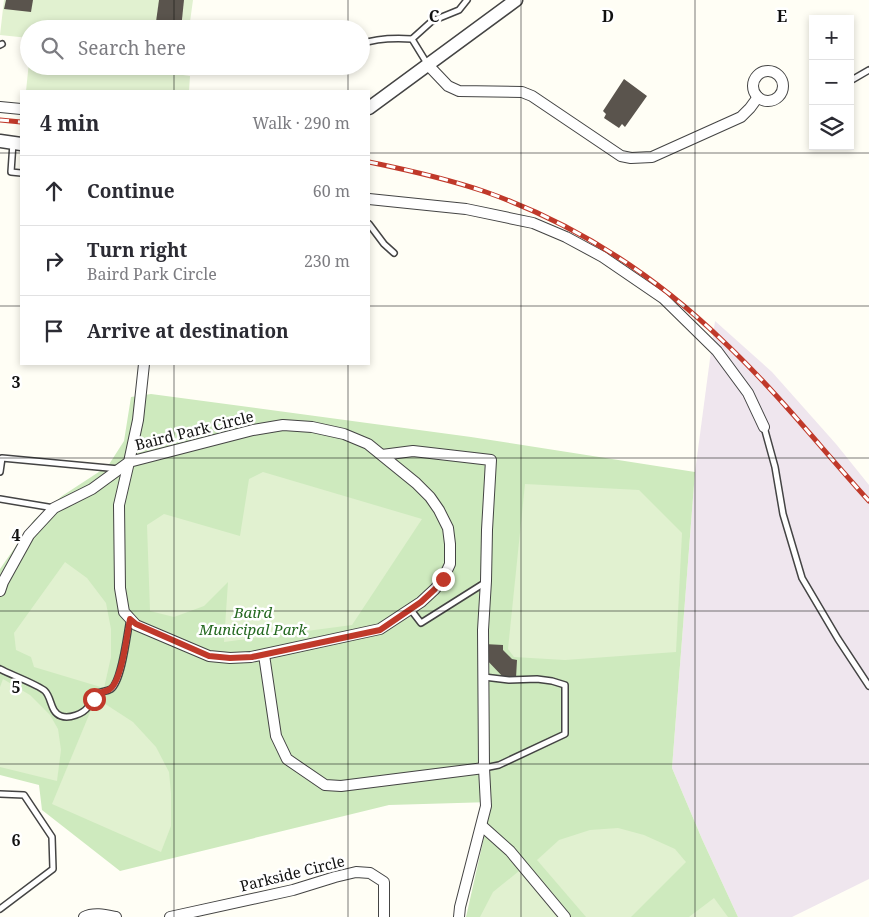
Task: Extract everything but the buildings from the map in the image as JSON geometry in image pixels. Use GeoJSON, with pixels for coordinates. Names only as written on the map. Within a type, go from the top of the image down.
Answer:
{"type":"FeatureCollection","features":[{"type":"Feature","properties":{"kind":"street"},"geometry":{"type":"LineString","coordinates":[[370,107],[516,0]]}},
{"type":"Feature","properties":{"kind":"street"},"geometry":{"type":"LineString","coordinates":[[428,65],[448,86],[459,91],[522,92],[532,96],[622,156],[632,158],[652,158],[740,117],[758,97]]}},
{"type":"Feature","properties":{"kind":"street"},"geometry":{"type":"LineString","coordinates":[[0,107],[20,110]]}},
{"type":"Feature","properties":{"kind":"street"},"geometry":{"type":"LineString","coordinates":[[370,199],[466,209],[533,223],[566,237],[603,257],[662,298],[717,350],[748,394],[764,427]]}},
{"type":"Feature","properties":{"kind":"street"},"geometry":{"type":"LineString","coordinates":[[0,587],[29,535],[54,508],[92,489],[129,462],[138,420],[144,365]]}},
{"type":"Feature","properties":{"kind":"street","name":"Baird Park Circle"},"geometry":{"type":"LineString","coordinates":[[283,426],[312,427],[344,434],[368,444],[382,455],[416,483],[430,497],[439,510],[448,528],[450,564],[443,579],[435,589],[411,610],[380,630],[264,655],[237,658],[209,656],[136,624],[124,612],[120,588],[119,505],[129,462],[254,430],[283,426]]}},
{"type":"Feature","properties":{"kind":"street"},"geometry":{"type":"LineString","coordinates":[[382,455],[413,451],[491,460],[483,630],[486,806],[459,917]]}},
{"type":"Feature","properties":{"kind":"street"},"geometry":{"type":"LineString","coordinates":[[264,655],[276,736],[287,759],[325,785],[341,786],[484,768]]}},
{"type":"Feature","properties":{"kind":"street"},"geometry":{"type":"LineString","coordinates":[[482,826],[510,852],[565,917]]}},
{"type":"Feature","properties":{"kind":"street","name":"Parkside Circle"},"geometry":{"type":"LineString","coordinates":[[170,917],[292,890],[356,872],[370,873],[384,882],[384,917]]}},
{"type":"Feature","properties":{"kind":"street"},"geometry":{"type":"LineString","coordinates":[[84,917],[89,914],[96,914],[116,917]]}},
{"type":"Feature","properties":{"kind":"lane"},"geometry":{"type":"LineString","coordinates":[[370,41],[398,38],[412,39],[432,21],[459,10],[467,0]]}},
{"type":"Feature","properties":{"kind":"lane"},"geometry":{"type":"LineString","coordinates":[[412,39],[428,65]]}},
{"type":"Feature","properties":{"kind":"lane"},"geometry":{"type":"LineString","coordinates":[[854,79],[869,70]]}},
{"type":"Feature","properties":{"kind":"lane"},"geometry":{"type":"LineString","coordinates":[[11,143],[11,172],[20,173]]}},
{"type":"Feature","properties":{"kind":"lane"},"geometry":{"type":"LineString","coordinates":[[370,225],[384,244],[394,253]]}},
{"type":"Feature","properties":{"kind":"lane"},"geometry":{"type":"LineString","coordinates":[[764,427],[775,467],[783,514],[802,578],[838,639],[869,686]]}},
{"type":"Feature","properties":{"kind":"lane"},"geometry":{"type":"LineString","coordinates":[[0,472],[2,458],[120,469]]}},
{"type":"Feature","properties":{"kind":"lane"},"geometry":{"type":"LineString","coordinates":[[0,499],[54,508]]}},
{"type":"Feature","properties":{"kind":"lane"},"geometry":{"type":"LineString","coordinates":[[411,610],[420,623],[486,581]]}},
{"type":"Feature","properties":{"kind":"lane"},"geometry":{"type":"LineString","coordinates":[[0,669],[43,688],[49,696],[54,711],[59,716],[74,716],[87,709],[96,694],[111,689],[117,680],[130,619]]}},
{"type":"Feature","properties":{"kind":"lane"},"geometry":{"type":"LineString","coordinates":[[483,676],[508,680],[537,679],[565,685],[565,734],[499,765],[484,768]]}},
{"type":"Feature","properties":{"kind":"lane"},"geometry":{"type":"LineString","coordinates":[[0,794],[24,795],[52,837],[53,869],[0,909]]}},
{"type":"Feature","properties":{"kind":"shaded area"},"geometry":{"type":"Polygon","coordinates":[[[715,321],[772,372],[836,444],[869,485],[869,879],[792,917],[738,917],[672,768],[695,472],[715,321]]]}},
{"type":"Feature","properties":{"kind":"green space"},"geometry":{"type":"Polygon","coordinates":[[[4,0],[193,0],[190,20],[20,20],[20,37],[0,35],[4,0]]]}},
{"type":"Feature","properties":{"kind":"green space"},"geometry":{"type":"Polygon","coordinates":[[[28,75],[190,76],[189,90],[26,90],[28,75]]]}},
{"type":"Feature","properties":{"kind":"green space","name":"Baird Municipal Park"},"geometry":{"type":"Polygon","coordinates":[[[151,394],[471,437],[695,472],[672,768],[738,917],[466,917],[492,802],[389,805],[120,871],[42,810],[39,785],[0,775],[0,569],[34,520],[62,496],[108,466],[124,441],[131,397],[151,394]]]}},
{"type":"Feature","properties":{"kind":"green space"},"geometry":{"type":"Polygon","coordinates":[[[263,472],[422,519],[352,625],[224,642],[228,582],[204,606],[174,617],[150,611],[147,525],[164,514],[240,536],[249,479],[263,472]]]}},
{"type":"Feature","properties":{"kind":"green space"},"geometry":{"type":"Polygon","coordinates":[[[525,484],[639,490],[682,533],[676,652],[565,660],[514,657],[508,649],[525,484]]]}},
{"type":"Feature","properties":{"kind":"green space"},"geometry":{"type":"Polygon","coordinates":[[[65,562],[87,578],[106,603],[111,629],[111,657],[104,688],[34,667],[31,657],[16,650],[14,633],[65,562]]]}},
{"type":"Feature","properties":{"kind":"green space"},"geometry":{"type":"Polygon","coordinates":[[[3,679],[30,695],[50,715],[58,729],[61,750],[57,781],[0,767],[0,687],[3,679]]]}},
{"type":"Feature","properties":{"kind":"green space"},"geometry":{"type":"Polygon","coordinates":[[[96,698],[133,722],[156,747],[169,772],[171,826],[161,852],[52,804],[96,698]]]}},
{"type":"Feature","properties":{"kind":"green space"},"geometry":{"type":"Polygon","coordinates":[[[618,828],[644,835],[675,849],[686,862],[631,917],[586,917],[537,860],[559,840],[590,830],[618,828]]]}},
{"type":"Feature","properties":{"kind":"green space"},"geometry":{"type":"Polygon","coordinates":[[[524,867],[557,917],[480,917],[493,892],[524,867]]]}},
{"type":"Feature","properties":{"kind":"green space"},"geometry":{"type":"Polygon","coordinates":[[[714,898],[728,917],[689,917],[714,898]]]}},
{"type":"Feature","properties":{"kind":"railway"},"geometry":{"type":"LineString","coordinates":[[0,120],[20,122]]}},
{"type":"Feature","properties":{"kind":"railway"},"geometry":{"type":"LineString","coordinates":[[370,162],[457,183],[519,205],[583,236],[643,274],[698,318],[743,361],[869,501]]}},
{"type":"Feature","properties":{"kind":"route"},"geometry":{"type":"LineString","coordinates":[[94,699],[99,692],[111,689],[120,675],[130,619],[136,624],[209,656],[230,658],[252,657],[380,630],[421,602],[443,579]]}}]}
